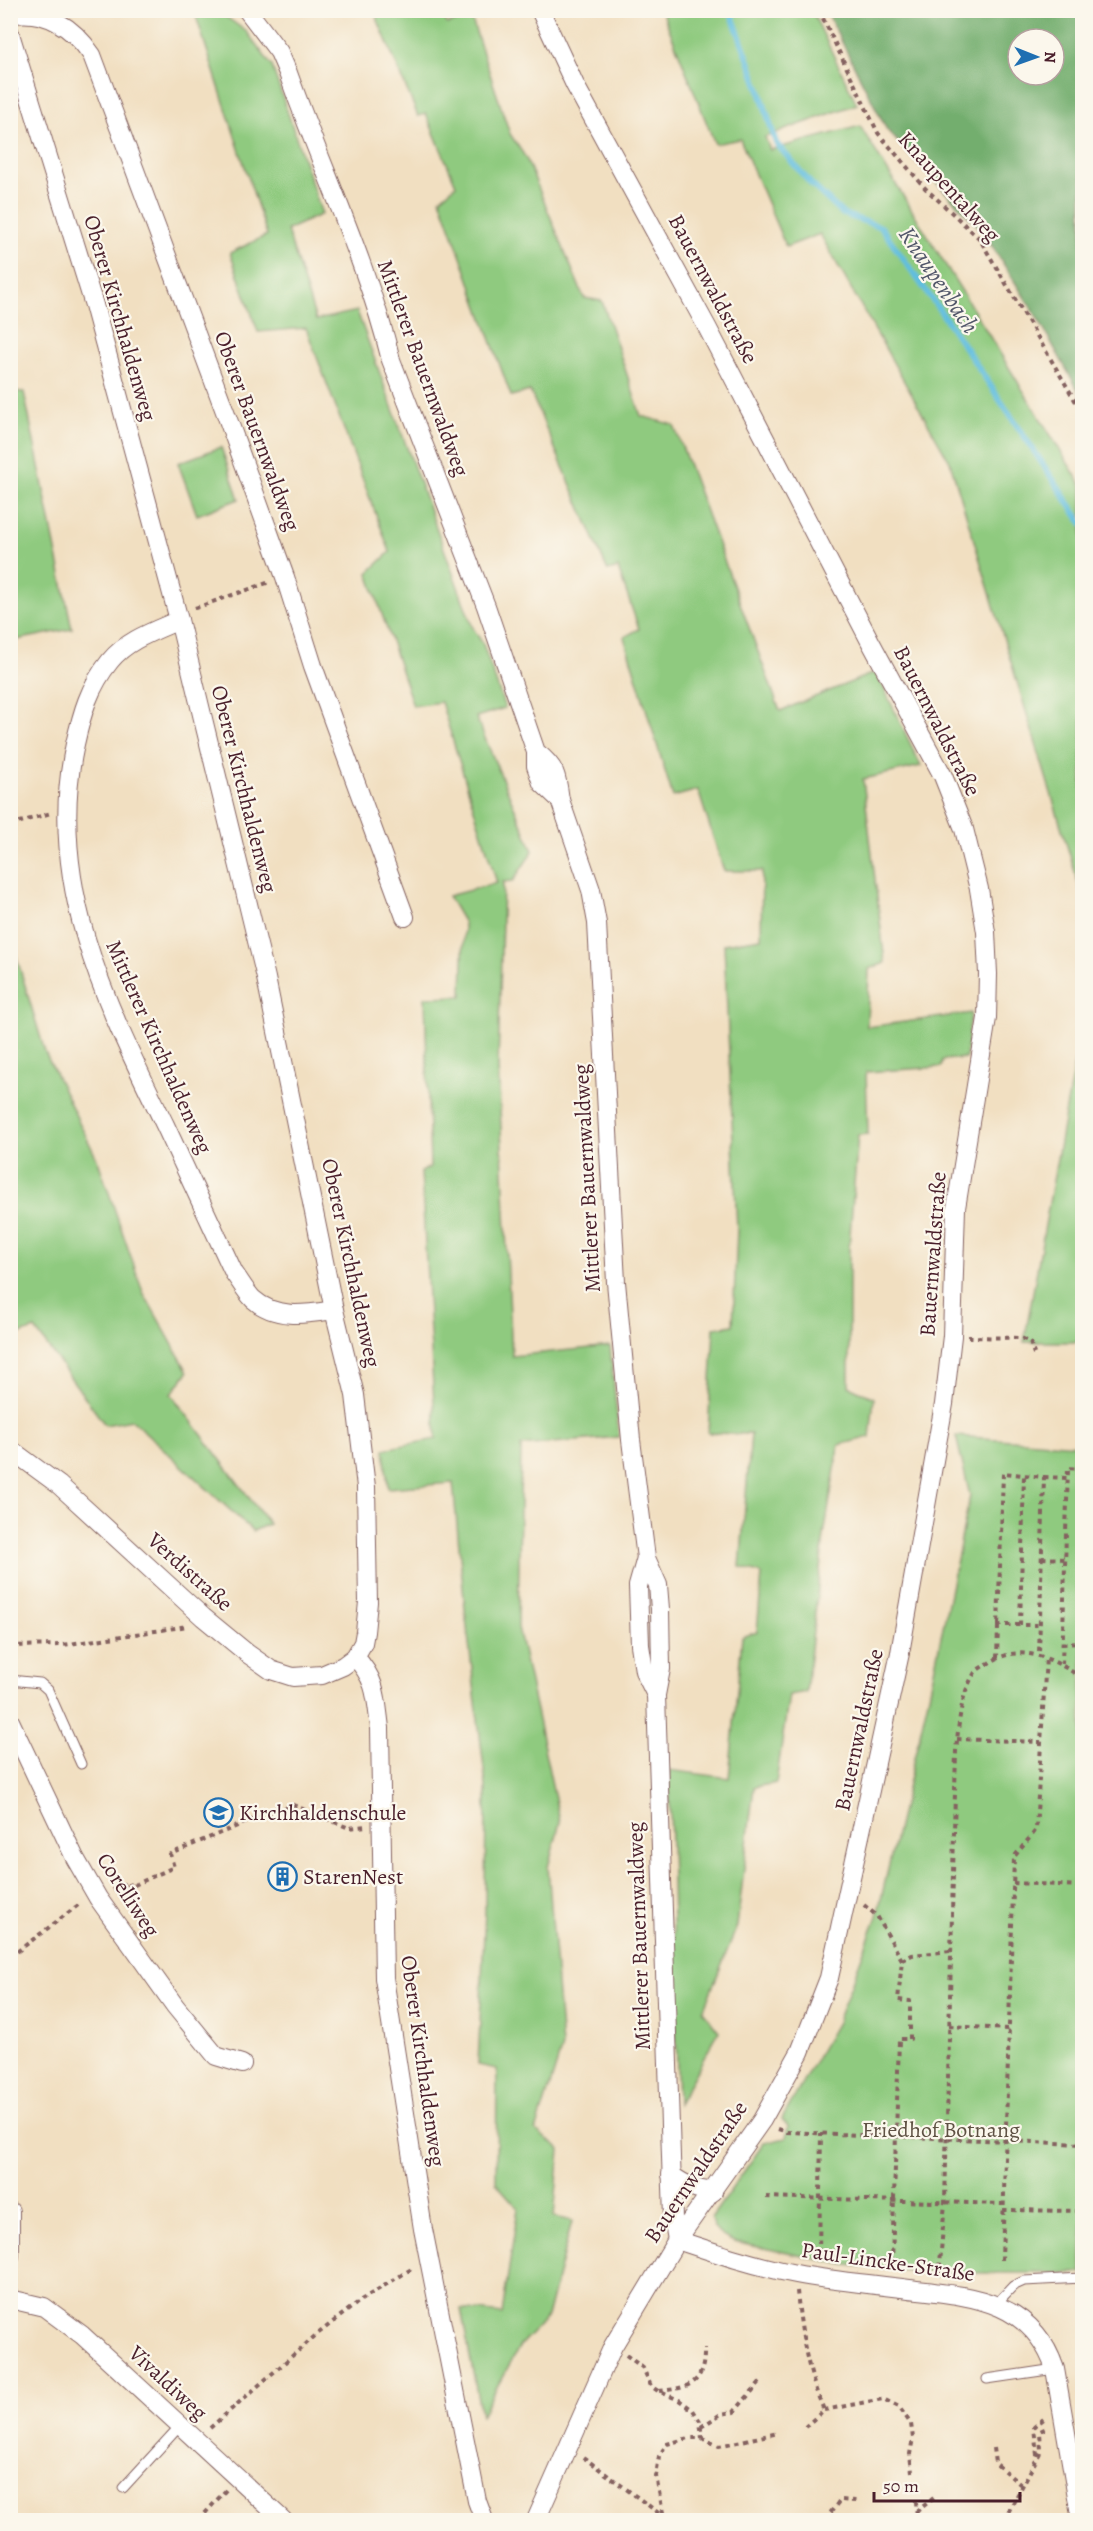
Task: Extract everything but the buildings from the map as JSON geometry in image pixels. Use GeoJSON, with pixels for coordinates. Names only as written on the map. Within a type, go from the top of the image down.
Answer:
{"type":"FeatureCollection","features":[{"type":"Feature","properties":{"kind":"street","name":"Mittlerer Bauernwaldweg"},"geometry":{"type":"LineString","coordinates":[[246,10],[279,52],[288,73],[358,255],[383,326],[392,360],[486,606],[536,752],[536,766],[542,783],[560,800],[591,890],[597,923],[616,1282],[631,1440],[646,1558],[658,1585],[660,1609],[661,1669],[656,1695],[671,2175],[673,2218],[677,2240]]}},
{"type":"Feature","properties":{"kind":"street","name":"Bauernwaldstraße"},"geometry":{"type":"LineString","coordinates":[[536,2520],[613,2346],[677,2240],[762,2120],[800,2052],[829,1978],[900,1653],[945,1404],[952,1336],[956,1208],[987,1018],[988,974],[986,932],[979,889],[964,829],[943,776],[870,641],[707,327],[575,85],[540,10]]}},
{"type":"Feature","properties":{"kind":"street","name":"Oberer Bauernwaldweg"},"geometry":{"type":"LineString","coordinates":[[10,15],[25,12],[62,24],[80,38],[92,55],[285,577],[313,666],[405,917]]}},
{"type":"Feature","properties":{"kind":"street","name":"Oberer Kirchhaldenweg"},"geometry":{"type":"LineString","coordinates":[[10,34],[94,305],[178,617],[266,978],[334,1310],[355,1395],[366,1487],[368,1602],[363,1643],[355,1657],[368,1671],[375,1690],[380,1728],[384,1978],[429,2258],[477,2501],[484,2520]]}},
{"type":"Feature","properties":{"kind":"street","name":"Mittlerer Kirchhaldenweg"},"geometry":{"type":"LineString","coordinates":[[178,617],[139,637],[110,661],[84,704],[71,763],[69,808],[69,856],[82,930],[103,993],[234,1273],[253,1299],[275,1312],[301,1315],[334,1310]]}},
{"type":"Feature","properties":{"kind":"street","name":"Verdistraße"},"geometry":{"type":"LineString","coordinates":[[10,1449],[59,1485],[203,1617],[271,1670],[293,1677],[322,1675],[343,1666],[355,1657]]}},
{"type":"Feature","properties":{"kind":"street","name":"Mittlerer Bauernwaldweg"},"geometry":{"type":"LineString","coordinates":[[646,1558],[638,1586],[640,1645],[644,1671],[656,1695]]}},
{"type":"Feature","properties":{"kind":"street"},"geometry":{"type":"LineString","coordinates":[[639,1610],[660,1609]]}},
{"type":"Feature","properties":{"kind":"street"},"geometry":{"type":"LineString","coordinates":[[640,1645],[661,1644]]}},
{"type":"Feature","properties":{"kind":"street","name":"Corelliweg"},"geometry":{"type":"LineString","coordinates":[[10,1721],[75,1858],[97,1895],[175,2006],[216,2056],[242,2064]]}},
{"type":"Feature","properties":{"kind":"street"},"geometry":{"type":"LineString","coordinates":[[671,2175],[691,2187],[713,2192]]}},
{"type":"Feature","properties":{"kind":"street"},"geometry":{"type":"LineString","coordinates":[[10,2211],[10,2256]]}},
{"type":"Feature","properties":{"kind":"street","name":"Paul-Lincke-Straße"},"geometry":{"type":"LineString","coordinates":[[677,2240],[746,2262],[796,2274],[974,2296],[1014,2313],[1029,2326],[1050,2355],[1055,2368],[1078,2469],[1081,2520]]}},
{"type":"Feature","properties":{"kind":"street","name":"Vivaldiweg"},"geometry":{"type":"LineString","coordinates":[[10,2299],[44,2307],[82,2336],[283,2520]]}},
{"type":"Feature","properties":{"kind":"lane"},"geometry":{"type":"LineString","coordinates":[[10,1680],[40,1683],[48,1690],[81,1764]]}},
{"type":"Feature","properties":{"kind":"lane"},"geometry":{"type":"LineString","coordinates":[[996,2304],[1013,2286],[1024,2282],[1083,2278]]}},
{"type":"Feature","properties":{"kind":"lane"},"geometry":{"type":"LineString","coordinates":[[987,2379],[1055,2368]]}},
{"type":"Feature","properties":{"kind":"lane"},"geometry":{"type":"LineString","coordinates":[[123,2488],[179,2427]]}},
{"type":"Feature","properties":{"kind":"path","name":"Knaupentalweg"},"geometry":{"type":"LineString","coordinates":[[819,10],[878,133],[925,188],[979,238],[1083,412]]}},
{"type":"Feature","properties":{"kind":"path"},"geometry":{"type":"LineString","coordinates":[[1075,10],[1083,22]]}},
{"type":"Feature","properties":{"kind":"path"},"geometry":{"type":"LineString","coordinates":[[178,617],[285,577]]}},
{"type":"Feature","properties":{"kind":"path"},"geometry":{"type":"LineString","coordinates":[[10,825],[69,808]]}},
{"type":"Feature","properties":{"kind":"path"},"geometry":{"type":"LineString","coordinates":[[952,1336],[1021,1338],[1030,1342],[1034,1354]]}},
{"type":"Feature","properties":{"kind":"path"},"geometry":{"type":"LineString","coordinates":[[1062,1664],[1068,1468],[1083,1469]]}},
{"type":"Feature","properties":{"kind":"path"},"geometry":{"type":"LineString","coordinates":[[997,1658],[1003,1473],[1068,1478]]}},
{"type":"Feature","properties":{"kind":"path"},"geometry":{"type":"LineString","coordinates":[[1020,1625],[1024,1475]]}},
{"type":"Feature","properties":{"kind":"path"},"geometry":{"type":"LineString","coordinates":[[1039,1654],[1044,1477]]}},
{"type":"Feature","properties":{"kind":"path"},"geometry":{"type":"LineString","coordinates":[[1042,1558],[1065,1558]]}},
{"type":"Feature","properties":{"kind":"path"},"geometry":{"type":"LineString","coordinates":[[998,1625],[1040,1625]]}},
{"type":"Feature","properties":{"kind":"path"},"geometry":{"type":"LineString","coordinates":[[10,1646],[63,1645],[171,1629]]}},
{"type":"Feature","properties":{"kind":"path"},"geometry":{"type":"LineString","coordinates":[[1062,1644],[1082,1643],[1083,1637]]}},
{"type":"Feature","properties":{"kind":"path"},"geometry":{"type":"LineString","coordinates":[[938,2292],[945,2202],[957,1738],[961,1705],[975,1672],[997,1658],[1020,1653],[1039,1654],[1062,1664],[1083,1678]]}},
{"type":"Feature","properties":{"kind":"path"},"geometry":{"type":"LineString","coordinates":[[1002,2260],[1014,1857],[1036,1830],[1046,1657]]}},
{"type":"Feature","properties":{"kind":"path"},"geometry":{"type":"LineString","coordinates":[[957,1738],[1041,1742]]}},
{"type":"Feature","properties":{"kind":"path"},"geometry":{"type":"LineString","coordinates":[[10,1958],[97,1895],[128,1882],[130,1887],[174,1867],[170,1854],[254,1819],[293,1805],[349,1828],[381,1824]]}},
{"type":"Feature","properties":{"kind":"path"},"geometry":{"type":"LineString","coordinates":[[1013,1883],[1083,1886]]}},
{"type":"Feature","properties":{"kind":"path"},"geometry":{"type":"LineString","coordinates":[[877,1916],[902,1960],[898,2000],[910,2001],[910,2039],[899,2039],[892,2262]]}},
{"type":"Feature","properties":{"kind":"path"},"geometry":{"type":"LineString","coordinates":[[902,1960],[912,1955],[951,1951]]}},
{"type":"Feature","properties":{"kind":"path"},"geometry":{"type":"LineString","coordinates":[[949,2026],[1009,2029]]}},
{"type":"Feature","properties":{"kind":"path"},"geometry":{"type":"LineString","coordinates":[[1081,2246],[1083,2117]]}},
{"type":"Feature","properties":{"kind":"path"},"geometry":{"type":"LineString","coordinates":[[762,2120],[786,2132],[1082,2144]]}},
{"type":"Feature","properties":{"kind":"path"},"geometry":{"type":"LineString","coordinates":[[819,2253],[821,2133]]}},
{"type":"Feature","properties":{"kind":"path"},"geometry":{"type":"LineString","coordinates":[[766,2197],[945,2202],[1081,2211]]}},
{"type":"Feature","properties":{"kind":"path"},"geometry":{"type":"LineString","coordinates":[[196,2441],[324,2328],[361,2300],[429,2258]]}},
{"type":"Feature","properties":{"kind":"path"},"geometry":{"type":"LineString","coordinates":[[796,2274],[802,2338],[812,2382],[824,2410]]}},
{"type":"Feature","properties":{"kind":"path"},"geometry":{"type":"LineString","coordinates":[[613,2346],[643,2368],[651,2386],[693,2410],[700,2421],[702,2438]]}},
{"type":"Feature","properties":{"kind":"path"},"geometry":{"type":"LineString","coordinates":[[658,2391],[685,2388],[695,2383],[705,2361],[704,2348]]}},
{"type":"Feature","properties":{"kind":"path"},"geometry":{"type":"LineString","coordinates":[[701,2427],[721,2414],[734,2412],[760,2382]]}},
{"type":"Feature","properties":{"kind":"path"},"geometry":{"type":"LineString","coordinates":[[805,2427],[824,2410],[883,2399],[899,2407],[911,2424],[912,2472]]}},
{"type":"Feature","properties":{"kind":"path"},"geometry":{"type":"LineString","coordinates":[[1038,2456],[1034,2427],[1049,2415],[1063,2410]]}},
{"type":"Feature","properties":{"kind":"path"},"geometry":{"type":"LineString","coordinates":[[1004,2520],[1041,2451],[1040,2431],[1048,2427]]}},
{"type":"Feature","properties":{"kind":"path"},"geometry":{"type":"LineString","coordinates":[[666,2519],[656,2476],[659,2456],[667,2444],[689,2438],[702,2438],[719,2446],[778,2433]]}},
{"type":"Feature","properties":{"kind":"path"},"geometry":{"type":"LineString","coordinates":[[568,2446],[666,2519]]}},
{"type":"Feature","properties":{"kind":"path"},"geometry":{"type":"LineString","coordinates":[[993,2448],[995,2463],[1021,2485]]}},
{"type":"Feature","properties":{"kind":"path"},"geometry":{"type":"LineString","coordinates":[[198,2520],[237,2478]]}},
{"type":"Feature","properties":{"kind":"path"},"geometry":{"type":"LineString","coordinates":[[916,2512],[935,2497]]}},
{"type":"Feature","properties":{"kind":"path"},"geometry":{"type":"LineString","coordinates":[[825,2520],[840,2500],[857,2500]]}},
{"type":"Feature","properties":{"kind":"path"},"geometry":{"type":"LineString","coordinates":[[916,2501],[917,2520]]}},
{"type":"Feature","properties":{"kind":"green space"},"geometry":{"type":"Polygon","coordinates":[[[218,11],[247,32],[272,66],[322,214],[287,230],[316,320],[357,311],[473,628],[483,644],[505,708],[476,717],[533,851],[513,881],[503,882],[498,1066],[512,1356],[610,1346],[619,1437],[521,1446],[518,1627],[560,1822],[548,1867],[562,2047],[536,2131],[560,2149],[554,2217],[572,2221],[547,2317],[521,2344],[481,2415],[461,2309],[502,2314],[518,2208],[496,2183],[497,2069],[478,2065],[485,1911],[486,1786],[466,1619],[453,1483],[388,1488],[384,1449],[436,1439],[421,1172],[430,1167],[425,997],[462,996],[464,923],[448,896],[497,883],[441,702],[413,706],[368,573],[390,552],[306,328],[258,332],[230,253],[267,235],[195,13],[218,11]]]}},
{"type":"Feature","properties":{"kind":"green space"},"geometry":{"type":"Polygon","coordinates":[[[374,11],[442,11],[447,24],[471,17],[510,134],[526,158],[584,298],[602,301],[641,416],[674,425],[780,711],[876,672],[921,766],[863,779],[885,963],[869,969],[867,1027],[971,1013],[966,1058],[943,1060],[941,1067],[866,1072],[868,1134],[858,1135],[849,1247],[849,1386],[874,1398],[870,1437],[839,1445],[824,1535],[806,1692],[789,1695],[776,1783],[754,1787],[737,1926],[703,2011],[719,2031],[678,2104],[669,1770],[729,1778],[742,1637],[757,1632],[762,1574],[740,1567],[751,1434],[708,1433],[714,1328],[733,1325],[737,1229],[724,944],[761,938],[762,871],[724,871],[698,790],[673,797],[624,637],[639,629],[618,568],[608,571],[530,391],[511,396],[440,199],[456,185],[426,114],[418,116],[374,11]]]}},
{"type":"Feature","properties":{"kind":"green space"},"geometry":{"type":"Polygon","coordinates":[[[662,11],[812,11],[857,104],[765,137],[770,150],[860,126],[1082,486],[1082,895],[950,462],[820,234],[786,247],[740,139],[715,144],[662,11]]]}},
{"type":"Feature","properties":{"kind":"green space"},"geometry":{"type":"Polygon","coordinates":[[[826,11],[1082,11],[1082,397],[1034,312],[983,232],[887,130],[826,11]]]}},
{"type":"Feature","properties":{"kind":"green space"},"geometry":{"type":"Polygon","coordinates":[[[10,391],[24,392],[72,629],[11,641],[10,391]]]}},
{"type":"Feature","properties":{"kind":"green space"},"geometry":{"type":"Polygon","coordinates":[[[221,447],[239,499],[197,515],[178,463],[221,447]]]}},
{"type":"Feature","properties":{"kind":"green space"},"geometry":{"type":"Polygon","coordinates":[[[11,939],[45,1052],[98,1161],[143,1292],[188,1372],[171,1394],[269,1524],[253,1531],[132,1420],[105,1425],[35,1329],[11,1337],[11,939]]]}},
{"type":"Feature","properties":{"kind":"green space"},"geometry":{"type":"Polygon","coordinates":[[[1082,1020],[1082,1342],[1024,1342],[1082,1020]]]}},
{"type":"Feature","properties":{"kind":"green space","name":"Friedhof Botnang"},"geometry":{"type":"Polygon","coordinates":[[[1082,1342],[1082,2273],[938,2273],[846,2265],[734,2242],[718,2233],[711,2218],[764,2143],[786,2138],[788,2126],[782,2119],[837,2022],[877,1916],[929,1695],[970,1496],[956,1436],[1078,1445],[1082,1342]]]}},
{"type":"Feature","properties":{"kind":"waterway","name":"Knaupenbach"},"geometry":{"type":"LineString","coordinates":[[730,10],[759,88],[776,143],[811,184],[843,214],[881,227],[948,322],[1082,523]]}},
{"type":"Feature","properties":{"kind":"place","name":"Kirchhaldenschule"},"geometry":{"type":"Point","coordinates":[218,1813]}},
{"type":"Feature","properties":{"kind":"place","name":"StarenNest"},"geometry":{"type":"Point","coordinates":[282,1877]}}]}
